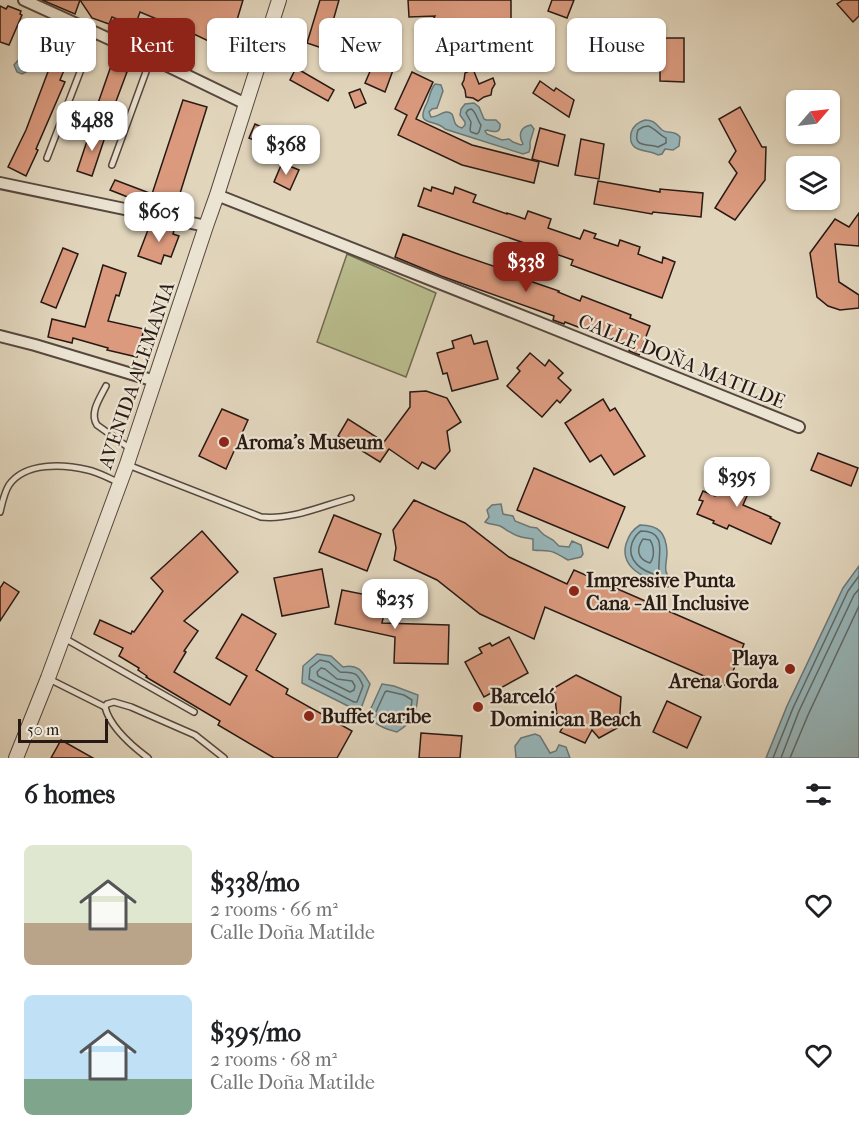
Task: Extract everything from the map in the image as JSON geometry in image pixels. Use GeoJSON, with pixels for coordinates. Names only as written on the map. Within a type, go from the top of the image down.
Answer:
{"type":"FeatureCollection","features":[{"type":"Feature","properties":{"kind":"street"},"geometry":{"type":"LineString","coordinates":[[24,0],[63,18]]}},
{"type":"Feature","properties":{"kind":"street","name":"AVENIDA ALEMANIA"},"geometry":{"type":"LineString","coordinates":[[16,758],[132,450],[279,0]]}},
{"type":"Feature","properties":{"kind":"street"},"geometry":{"type":"LineString","coordinates":[[180,72],[246,104]]}},
{"type":"Feature","properties":{"kind":"street"},"geometry":{"type":"LineString","coordinates":[[0,183],[206,226]]}},
{"type":"Feature","properties":{"kind":"street","name":"CALLE DOÑA MATILDE"},"geometry":{"type":"LineString","coordinates":[[217,195],[799,428]]}},
{"type":"Feature","properties":{"kind":"street"},"geometry":{"type":"LineString","coordinates":[[0,336],[155,381]]}},
{"type":"Feature","properties":{"kind":"lane"},"geometry":{"type":"LineString","coordinates":[[47,158],[80,72]]}},
{"type":"Feature","properties":{"kind":"lane"},"geometry":{"type":"LineString","coordinates":[[112,165],[146,72]]}},
{"type":"Feature","properties":{"kind":"lane"},"geometry":{"type":"LineString","coordinates":[[106,386],[94,412],[94,419],[98,425],[132,450]]}},
{"type":"Feature","properties":{"kind":"lane"},"geometry":{"type":"LineString","coordinates":[[127,464],[261,517],[290,516],[351,498]]}},
{"type":"Feature","properties":{"kind":"lane"},"geometry":{"type":"LineString","coordinates":[[0,513],[7,487],[19,474],[38,467],[71,467],[90,470],[120,483]]}},
{"type":"Feature","properties":{"kind":"lane"},"geometry":{"type":"LineString","coordinates":[[63,638],[194,712]]}},
{"type":"Feature","properties":{"kind":"lane"},"geometry":{"type":"LineString","coordinates":[[48,678],[105,707],[109,717],[121,732],[148,758]]}},
{"type":"Feature","properties":{"kind":"lane"},"geometry":{"type":"LineString","coordinates":[[105,707],[114,702],[131,707],[195,735],[224,758]]}},
{"type":"Feature","properties":{"kind":"green space"},"geometry":{"type":"Polygon","coordinates":[[[347,254],[436,293],[406,377],[317,342],[347,254]]]}},
{"type":"Feature","properties":{"kind":"water"},"geometry":{"type":"Polygon","coordinates":[[[18,61],[18,72],[26,72],[22,74],[17,72],[14,65],[18,61]]]}},
{"type":"Feature","properties":{"kind":"water"},"geometry":{"type":"Polygon","coordinates":[[[435,84],[441,85],[443,91],[437,108],[429,112],[431,117],[449,112],[456,124],[462,128],[465,122],[460,115],[461,109],[465,104],[474,103],[479,107],[484,119],[496,120],[500,124],[498,131],[487,130],[485,131],[487,134],[502,140],[509,139],[523,144],[521,132],[531,125],[534,129],[529,152],[523,154],[445,129],[424,119],[424,111],[435,84]]]}},
{"type":"Feature","properties":{"kind":"water"},"geometry":{"type":"Polygon","coordinates":[[[645,120],[653,122],[664,131],[678,135],[680,137],[679,146],[673,150],[665,149],[662,154],[658,155],[635,148],[631,140],[632,130],[636,124],[645,120]]]}},
{"type":"Feature","properties":{"kind":"water"},"geometry":{"type":"Polygon","coordinates":[[[501,504],[503,514],[513,516],[515,521],[537,528],[559,546],[569,547],[572,541],[581,545],[583,554],[581,557],[568,560],[557,553],[533,550],[533,539],[515,535],[500,526],[485,522],[489,517],[487,510],[492,505],[501,504]]]}},
{"type":"Feature","properties":{"kind":"water"},"geometry":{"type":"Polygon","coordinates":[[[640,525],[657,529],[663,535],[667,552],[666,570],[671,580],[668,587],[637,572],[627,561],[625,553],[627,541],[640,525]]]}},
{"type":"Feature","properties":{"kind":"water"},"geometry":{"type":"Polygon","coordinates":[[[859,566],[859,758],[766,758],[787,706],[843,588],[859,566]]]}},
{"type":"Feature","properties":{"kind":"water"},"geometry":{"type":"Polygon","coordinates":[[[317,654],[331,656],[343,667],[353,666],[365,676],[370,684],[359,714],[352,708],[302,683],[303,666],[317,654]]]}},
{"type":"Feature","properties":{"kind":"water"},"geometry":{"type":"Polygon","coordinates":[[[382,684],[418,695],[414,717],[397,732],[381,726],[368,715],[382,684]]]}},
{"type":"Feature","properties":{"kind":"water"},"geometry":{"type":"Polygon","coordinates":[[[535,734],[540,736],[550,753],[556,751],[559,745],[566,747],[570,758],[516,758],[515,746],[521,738],[535,734]]]}},
{"type":"Feature","properties":{"kind":"building"},"geometry":{"type":"Polygon","coordinates":[[[42,0],[80,0],[75,14],[42,0]]]}},
{"type":"Feature","properties":{"kind":"building"},"geometry":{"type":"Polygon","coordinates":[[[80,0],[243,0],[238,18],[207,18],[207,40],[195,35],[195,18],[154,18],[140,12],[138,18],[108,18],[108,24],[92,18],[80,0]]]}},
{"type":"Feature","properties":{"kind":"building"},"geometry":{"type":"Polygon","coordinates":[[[320,0],[339,0],[334,18],[319,18],[319,47],[307,43],[320,0]]]}},
{"type":"Feature","properties":{"kind":"building"},"geometry":{"type":"Polygon","coordinates":[[[408,0],[511,0],[511,18],[409,17],[408,0]]]}},
{"type":"Feature","properties":{"kind":"building"},"geometry":{"type":"Polygon","coordinates":[[[552,0],[574,0],[567,18],[548,11],[552,0]]]}},
{"type":"Feature","properties":{"kind":"building"},"geometry":{"type":"Polygon","coordinates":[[[843,0],[859,0],[859,16],[853,22],[837,4],[843,0]]]}},
{"type":"Feature","properties":{"kind":"building"},"geometry":{"type":"Polygon","coordinates":[[[0,6],[6,9],[8,6],[21,11],[22,15],[18,18],[18,24],[9,45],[0,42],[0,6]]]}},
{"type":"Feature","properties":{"kind":"building"},"geometry":{"type":"Polygon","coordinates":[[[666,38],[684,38],[684,82],[660,81],[660,72],[666,72],[666,38]]]}},
{"type":"Feature","properties":{"kind":"building"},"geometry":{"type":"Polygon","coordinates":[[[48,72],[63,72],[60,80],[65,82],[26,176],[8,167],[26,130],[48,72]]]}},
{"type":"Feature","properties":{"kind":"building"},"geometry":{"type":"Polygon","coordinates":[[[109,72],[127,72],[112,112],[97,106],[109,72]]]}},
{"type":"Feature","properties":{"kind":"building"},"geometry":{"type":"Polygon","coordinates":[[[294,72],[303,72],[334,90],[328,101],[290,80],[294,72]]]}},
{"type":"Feature","properties":{"kind":"building"},"geometry":{"type":"Polygon","coordinates":[[[370,72],[392,72],[385,92],[365,83],[370,72]]]}},
{"type":"Feature","properties":{"kind":"building"},"geometry":{"type":"Polygon","coordinates":[[[412,72],[433,82],[416,119],[472,145],[539,162],[534,183],[462,165],[398,135],[407,115],[395,109],[412,72]]]}},
{"type":"Feature","properties":{"kind":"building"},"geometry":{"type":"Polygon","coordinates":[[[474,72],[479,84],[493,78],[495,84],[491,95],[478,101],[466,97],[462,84],[465,73],[474,72]]]}},
{"type":"Feature","properties":{"kind":"building"},"geometry":{"type":"Polygon","coordinates":[[[540,81],[554,91],[556,88],[574,100],[569,117],[533,93],[540,81]]]}},
{"type":"Feature","properties":{"kind":"building"},"geometry":{"type":"Polygon","coordinates":[[[360,89],[366,103],[355,108],[349,93],[360,89]]]}},
{"type":"Feature","properties":{"kind":"building"},"geometry":{"type":"Polygon","coordinates":[[[183,100],[207,107],[177,203],[152,194],[183,100]]]}},
{"type":"Feature","properties":{"kind":"building"},"geometry":{"type":"Polygon","coordinates":[[[740,107],[762,147],[766,147],[765,180],[735,220],[715,208],[737,173],[729,162],[736,151],[719,119],[740,107]]]}},
{"type":"Feature","properties":{"kind":"building"},"geometry":{"type":"Polygon","coordinates":[[[255,124],[268,130],[262,143],[249,138],[255,124]]]}},
{"type":"Feature","properties":{"kind":"building"},"geometry":{"type":"Polygon","coordinates":[[[540,128],[565,135],[558,166],[532,159],[540,128]]]}},
{"type":"Feature","properties":{"kind":"building"},"geometry":{"type":"Polygon","coordinates":[[[91,129],[106,134],[92,176],[77,171],[91,129]]]}},
{"type":"Feature","properties":{"kind":"building"},"geometry":{"type":"Polygon","coordinates":[[[581,139],[604,144],[599,179],[575,175],[581,139]]]}},
{"type":"Feature","properties":{"kind":"building"},"geometry":{"type":"Polygon","coordinates":[[[282,163],[299,170],[290,190],[274,182],[282,163]]]}},
{"type":"Feature","properties":{"kind":"building"},"geometry":{"type":"Polygon","coordinates":[[[115,180],[152,194],[148,205],[110,190],[115,180]]]}},
{"type":"Feature","properties":{"kind":"building"},"geometry":{"type":"Polygon","coordinates":[[[598,181],[660,192],[660,189],[703,193],[701,217],[653,212],[652,214],[594,204],[598,181]]]}},
{"type":"Feature","properties":{"kind":"building"},"geometry":{"type":"Polygon","coordinates":[[[432,187],[453,194],[455,187],[476,195],[473,202],[507,214],[525,219],[528,211],[551,219],[548,228],[580,239],[584,230],[596,234],[594,238],[618,246],[620,240],[640,247],[638,254],[662,263],[663,257],[675,262],[662,298],[571,265],[573,260],[418,206],[424,188],[431,191],[432,187]]]}},
{"type":"Feature","properties":{"kind":"building"},"geometry":{"type":"Polygon","coordinates":[[[859,213],[859,246],[835,244],[839,282],[859,295],[859,308],[840,310],[828,306],[817,297],[810,253],[835,219],[849,227],[859,213]]]}},
{"type":"Feature","properties":{"kind":"building"},"geometry":{"type":"Polygon","coordinates":[[[151,222],[175,227],[173,234],[179,236],[171,257],[164,255],[161,264],[138,256],[151,222]]]}},
{"type":"Feature","properties":{"kind":"building"},"geometry":{"type":"Polygon","coordinates":[[[403,234],[528,278],[527,280],[580,301],[582,296],[631,315],[630,318],[650,326],[639,355],[629,351],[630,347],[565,322],[564,324],[553,320],[554,316],[441,276],[395,257],[403,234]]]}},
{"type":"Feature","properties":{"kind":"building"},"geometry":{"type":"Polygon","coordinates":[[[63,248],[78,254],[56,308],[41,302],[63,248]]]}},
{"type":"Feature","properties":{"kind":"building"},"geometry":{"type":"Polygon","coordinates":[[[103,265],[126,273],[108,321],[144,329],[137,357],[107,350],[108,348],[73,338],[72,343],[48,337],[52,319],[85,327],[103,265]]]}},
{"type":"Feature","properties":{"kind":"building"},"geometry":{"type":"Polygon","coordinates":[[[471,335],[474,344],[487,341],[498,379],[452,391],[447,373],[443,374],[437,353],[454,348],[452,341],[471,335]]]}},
{"type":"Feature","properties":{"kind":"building"},"geometry":{"type":"Polygon","coordinates":[[[530,353],[545,366],[549,360],[563,373],[558,378],[571,390],[560,403],[557,400],[542,417],[507,386],[520,371],[517,368],[530,353]]]}},
{"type":"Feature","properties":{"kind":"building"},"geometry":{"type":"Polygon","coordinates":[[[426,391],[447,398],[461,422],[447,431],[450,451],[435,469],[422,462],[418,469],[389,449],[380,462],[338,436],[348,419],[384,442],[410,407],[410,392],[426,391]]]}},
{"type":"Feature","properties":{"kind":"building"},"geometry":{"type":"Polygon","coordinates":[[[603,399],[610,411],[615,408],[645,456],[614,475],[601,455],[590,462],[565,423],[603,399]]]}},
{"type":"Feature","properties":{"kind":"building"},"geometry":{"type":"Polygon","coordinates":[[[222,409],[248,420],[226,469],[199,456],[222,409]]]}},
{"type":"Feature","properties":{"kind":"building"},"geometry":{"type":"Polygon","coordinates":[[[818,453],[858,468],[851,486],[811,470],[818,453]]]}},
{"type":"Feature","properties":{"kind":"building"},"geometry":{"type":"Polygon","coordinates":[[[534,468],[625,507],[608,548],[517,510],[534,468]]]}},
{"type":"Feature","properties":{"kind":"building"},"geometry":{"type":"Polygon","coordinates":[[[727,468],[754,480],[743,505],[780,523],[771,544],[729,525],[727,529],[697,514],[703,501],[699,500],[703,491],[715,496],[727,468]]]}},
{"type":"Feature","properties":{"kind":"building"},"geometry":{"type":"Polygon","coordinates":[[[414,500],[465,523],[509,557],[567,584],[574,570],[744,644],[727,686],[545,607],[534,639],[480,614],[437,580],[394,560],[396,548],[393,530],[414,500]]]}},
{"type":"Feature","properties":{"kind":"building"},"geometry":{"type":"Polygon","coordinates":[[[334,515],[381,534],[367,571],[319,552],[334,515]]]}},
{"type":"Feature","properties":{"kind":"building"},"geometry":{"type":"Polygon","coordinates":[[[202,531],[238,572],[184,621],[198,631],[184,651],[186,652],[174,672],[230,705],[247,676],[216,658],[242,614],[276,634],[256,670],[288,689],[286,694],[352,731],[337,758],[274,758],[218,725],[220,721],[146,677],[138,670],[139,668],[119,656],[123,648],[94,634],[100,620],[131,634],[132,631],[134,632],[163,591],[151,578],[202,531]]]}},
{"type":"Feature","properties":{"kind":"building"},"geometry":{"type":"Polygon","coordinates":[[[322,569],[329,607],[282,616],[274,578],[322,569]]]}},
{"type":"Feature","properties":{"kind":"building"},"geometry":{"type":"Polygon","coordinates":[[[4,582],[19,592],[0,621],[0,588],[4,582]]]}},
{"type":"Feature","properties":{"kind":"building"},"geometry":{"type":"Polygon","coordinates":[[[342,590],[387,599],[382,623],[449,625],[448,664],[394,663],[395,637],[335,624],[342,590]]]}},
{"type":"Feature","properties":{"kind":"building"},"geometry":{"type":"Polygon","coordinates":[[[509,637],[528,673],[484,697],[465,662],[482,653],[479,648],[490,643],[492,646],[509,637]]]}},
{"type":"Feature","properties":{"kind":"building"},"geometry":{"type":"Polygon","coordinates":[[[576,675],[621,697],[619,727],[599,738],[592,730],[585,743],[560,732],[568,718],[557,716],[554,688],[576,675]]]}},
{"type":"Feature","properties":{"kind":"building"},"geometry":{"type":"Polygon","coordinates":[[[667,701],[701,717],[687,748],[653,732],[667,701]]]}},
{"type":"Feature","properties":{"kind":"building"},"geometry":{"type":"Polygon","coordinates":[[[421,733],[462,736],[460,758],[419,758],[421,733]]]}},
{"type":"Feature","properties":{"kind":"building"},"geometry":{"type":"Polygon","coordinates":[[[61,740],[93,758],[51,758],[61,740]]]}},
{"type":"Feature","properties":{"kind":"place","name":"Aroma's Museum"},"geometry":{"type":"Point","coordinates":[224,442]}},
{"type":"Feature","properties":{"kind":"place","name":"Impressive Punta Cana - All Inclusive"},"geometry":{"type":"Point","coordinates":[574,591]}},
{"type":"Feature","properties":{"kind":"place","name":"Playa Arena Gorda"},"geometry":{"type":"Point","coordinates":[790,669]}},
{"type":"Feature","properties":{"kind":"place","name":"Barceló Dominican Beach"},"geometry":{"type":"Point","coordinates":[478,707]}},
{"type":"Feature","properties":{"kind":"place","name":"Buffet caribe"},"geometry":{"type":"Point","coordinates":[309,716]}}]}
